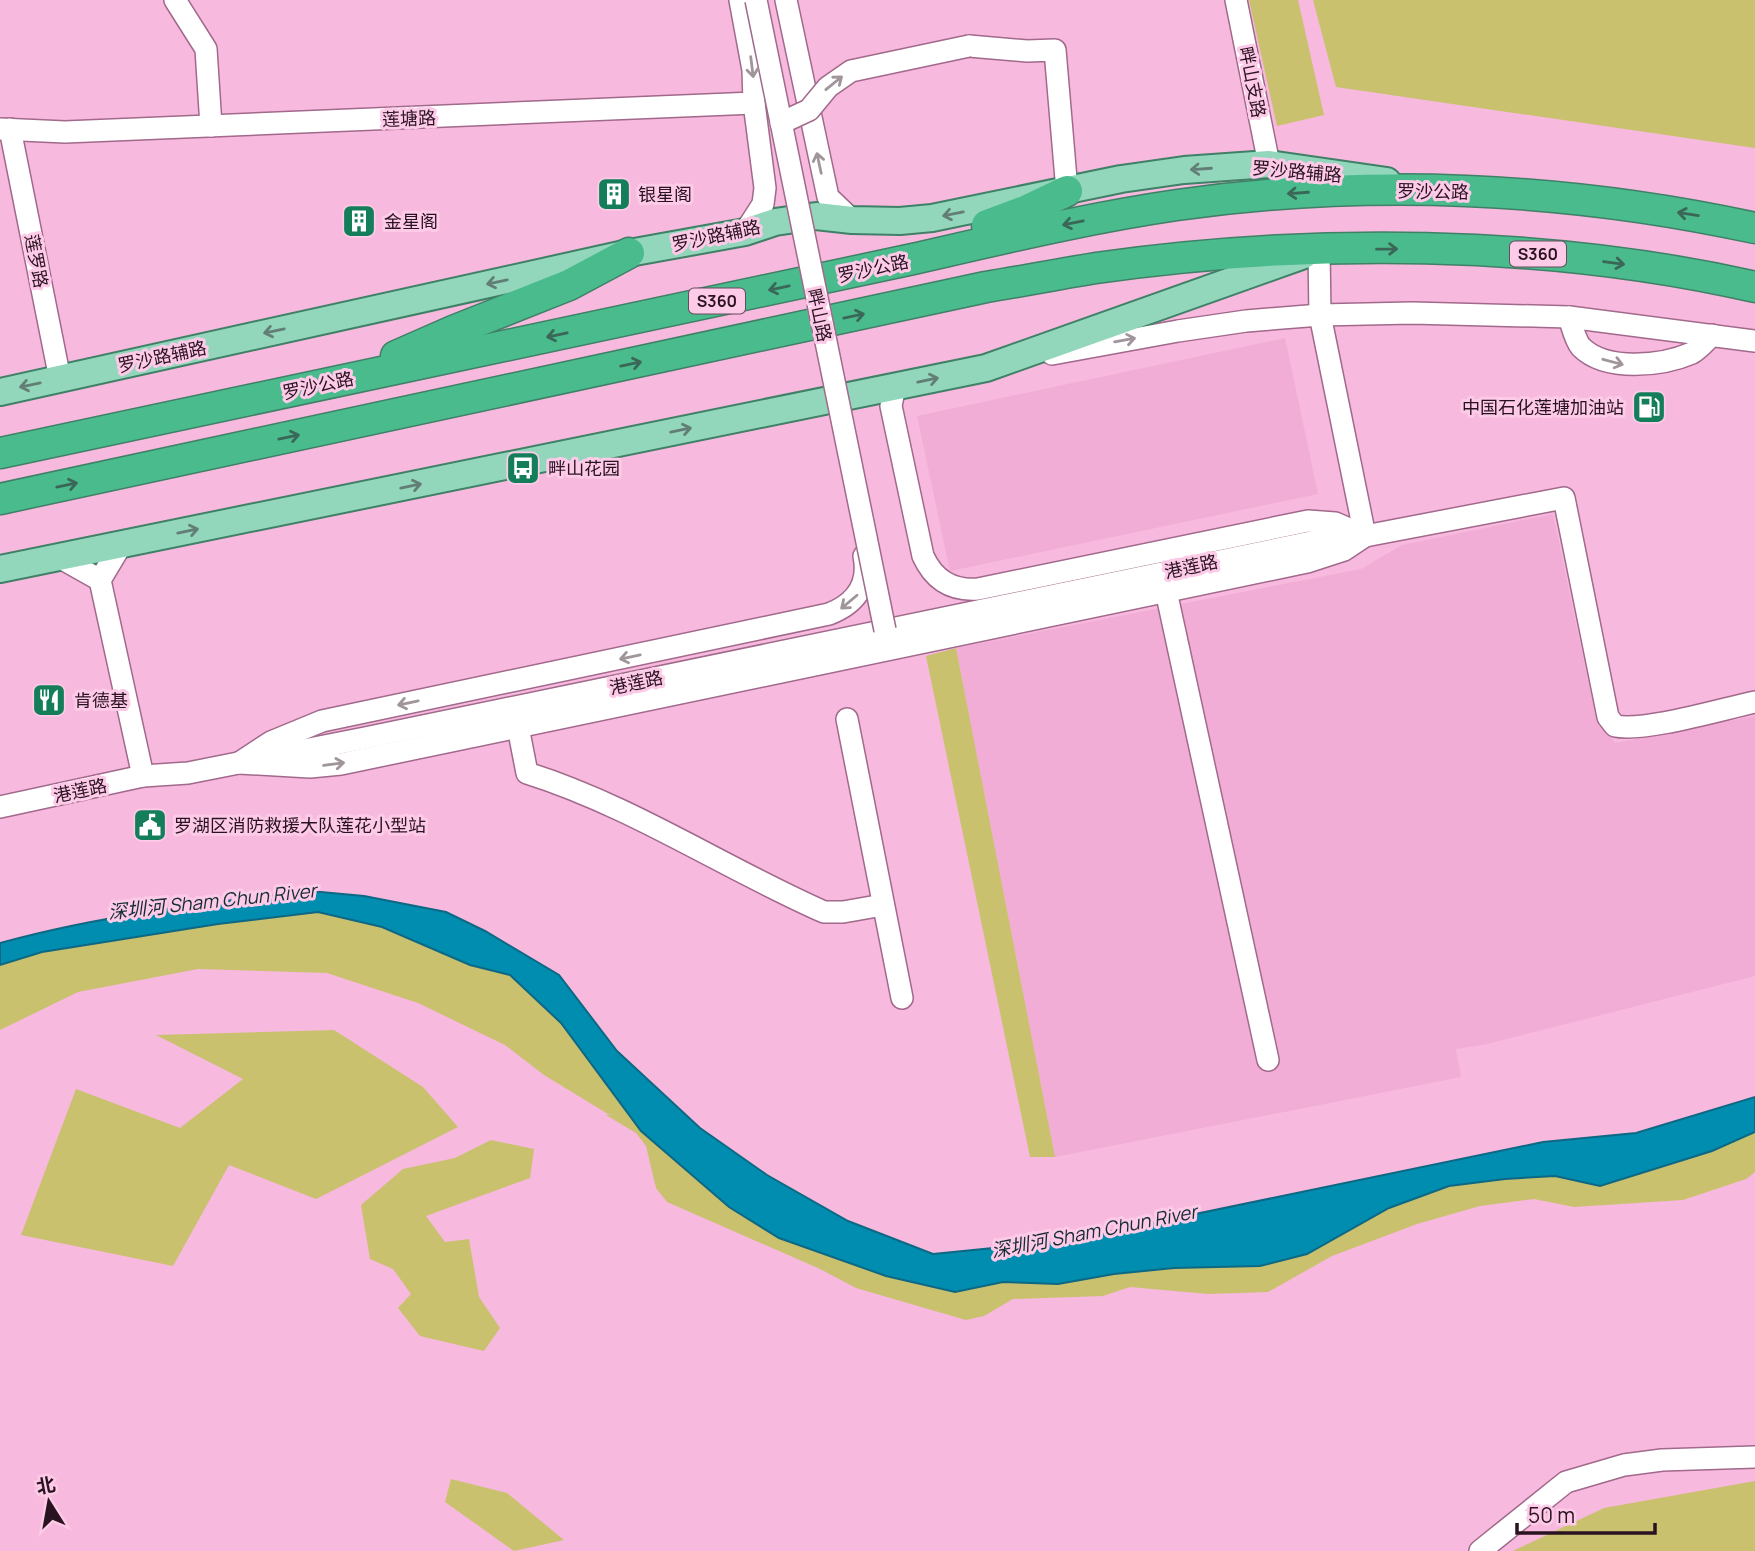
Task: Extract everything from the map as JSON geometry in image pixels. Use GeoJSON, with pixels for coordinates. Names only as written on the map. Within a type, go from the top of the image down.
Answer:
{"type":"FeatureCollection","features":[{"type":"Feature","properties":{"kind":"highway"},"geometry":{"type":"LineString","coordinates":[[913,259],[963,233],[1025,211],[1067,191]]}},
{"type":"Feature","properties":{"kind":"highway","name":"罗沙公路"},"geometry":{"type":"LineString","coordinates":[[0,453],[913,259],[1033,231],[1179,205],[1335,191],[1530,194],[1616,202],[1755,228]]}},
{"type":"Feature","properties":{"kind":"highway","name":"S360"},"geometry":{"type":"LineString","coordinates":[[0,499],[986,287],[1097,268],[1215,256],[1319,250],[1436,249],[1546,255],[1649,267],[1755,287]]}},
{"type":"Feature","properties":{"kind":"highway"},"geometry":{"type":"LineString","coordinates":[[351,379],[453,331],[569,285],[629,253]]}},
{"type":"Feature","properties":{"kind":"main road","name":"罗沙路辅路"},"geometry":{"type":"LineString","coordinates":[[0,391],[629,253],[816,216],[852,220],[932,218],[1121,179],[1185,170],[1269,164],[1440,191]]}},
{"type":"Feature","properties":{"kind":"main road"},"geometry":{"type":"LineString","coordinates":[[0,569],[986,368],[1319,250]]}},
{"type":"Feature","properties":{"kind":"street"},"geometry":{"type":"LineString","coordinates":[[175,0],[206,49],[211,126]]}},
{"type":"Feature","properties":{"kind":"street"},"geometry":{"type":"LineString","coordinates":[[740,0],[753,70],[754,103],[765,188],[763,204],[745,232]]}},
{"type":"Feature","properties":{"kind":"street","name":"畔山路"},"geometry":{"type":"LineString","coordinates":[[756,0],[885,630]]}},
{"type":"Feature","properties":{"kind":"street"},"geometry":{"type":"LineString","coordinates":[[786,0],[828,197],[852,220]]}},
{"type":"Feature","properties":{"kind":"street","name":"畔山支路"},"geometry":{"type":"LineString","coordinates":[[1236,0],[1269,164]]}},
{"type":"Feature","properties":{"kind":"street"},"geometry":{"type":"LineString","coordinates":[[781,123],[809,110],[828,87],[851,71],[969,46],[1027,51],[1055,50],[1067,191]]}},
{"type":"Feature","properties":{"kind":"street","name":"莲塘路"},"geometry":{"type":"LineString","coordinates":[[6,137],[65,132],[754,103]]}},
{"type":"Feature","properties":{"kind":"street","name":"莲罗路"},"geometry":{"type":"LineString","coordinates":[[6,137],[60,379]]}},
{"type":"Feature","properties":{"kind":"street"},"geometry":{"type":"LineString","coordinates":[[1319,250],[1320,314],[1365,536]]}},
{"type":"Feature","properties":{"kind":"street"},"geometry":{"type":"LineString","coordinates":[[986,368],[1178,331],[1320,314],[1412,313],[1569,317],[1755,341]]}},
{"type":"Feature","properties":{"kind":"street"},"geometry":{"type":"LineString","coordinates":[[1569,317],[1579,345],[1595,357],[1624,365],[1672,359],[1694,352],[1712,335]]}},
{"type":"Feature","properties":{"kind":"street"},"geometry":{"type":"LineString","coordinates":[[895,386],[891,406],[923,556],[934,575],[954,587],[978,589],[1308,521],[1335,523],[1365,536]]}},
{"type":"Feature","properties":{"kind":"street"},"geometry":{"type":"LineString","coordinates":[[239,763],[271,742],[321,722],[818,617],[846,606],[861,589],[866,569],[837,427],[830,411],[820,402]]}},
{"type":"Feature","properties":{"kind":"street"},"geometry":{"type":"LineString","coordinates":[[239,763],[303,767],[341,764],[1327,557],[1356,544],[1365,536],[1564,498],[1608,717],[1615,726],[1653,724],[1755,702]]}},
{"type":"Feature","properties":{"kind":"street","name":"港莲路"},"geometry":{"type":"LineString","coordinates":[[0,807],[143,776],[188,774],[1326,539],[1365,536]]}},
{"type":"Feature","properties":{"kind":"street"},"geometry":{"type":"LineString","coordinates":[[121,545],[100,580],[143,776]]}},
{"type":"Feature","properties":{"kind":"street"},"geometry":{"type":"LineString","coordinates":[[59,557],[100,580]]}},
{"type":"Feature","properties":{"kind":"street"},"geometry":{"type":"LineString","coordinates":[[1166,592],[1268,1060]]}},
{"type":"Feature","properties":{"kind":"street"},"geometry":{"type":"LineString","coordinates":[[848,719],[902,998]]}},
{"type":"Feature","properties":{"kind":"street"},"geometry":{"type":"LineString","coordinates":[[518,727],[527,773],[570,786],[612,805],[824,912],[843,912],[883,905]]}},
{"type":"Feature","properties":{"kind":"street"},"geometry":{"type":"LineString","coordinates":[[1480,1551],[1566,1482],[1624,1465],[1662,1460],[1755,1457]]}},
{"type":"Feature","properties":{"kind":"shaded area"},"geometry":{"type":"Polygon","coordinates":[[[1249,0],[1298,0],[1324,115],[1277,126],[1249,0]]]}},
{"type":"Feature","properties":{"kind":"shaded area"},"geometry":{"type":"Polygon","coordinates":[[[1313,0],[1755,0],[1755,148],[1336,87],[1313,0]]]}},
{"type":"Feature","properties":{"kind":"shaded area"},"geometry":{"type":"Polygon","coordinates":[[[1285,338],[1318,494],[950,571],[917,416],[1285,338]]]}},
{"type":"Feature","properties":{"kind":"shaded area"},"geometry":{"type":"Polygon","coordinates":[[[1553,514],[1595,714],[1615,743],[1755,716],[1755,976],[1487,1044],[1456,1049],[1461,1077],[1055,1157],[956,648],[1361,569],[1402,545],[1553,514]]]}},
{"type":"Feature","properties":{"kind":"shaded area"},"geometry":{"type":"Polygon","coordinates":[[[956,648],[1055,1157],[1030,1157],[926,656],[956,648]]]}},
{"type":"Feature","properties":{"kind":"shaded area"},"geometry":{"type":"Polygon","coordinates":[[[347,908],[497,954],[647,1110],[897,1264],[999,1269],[1755,1110],[1755,1172],[1746,1179],[1683,1200],[1574,1207],[1534,1199],[1480,1206],[1417,1224],[1332,1256],[1268,1292],[1208,1294],[1130,1287],[1103,1296],[1013,1299],[984,1316],[966,1320],[856,1288],[820,1269],[667,1202],[656,1188],[646,1146],[636,1133],[606,1115],[614,1114],[608,1114],[544,1075],[505,1045],[418,1003],[327,973],[198,969],[78,992],[0,1030],[0,953],[61,933],[347,908]]]}},
{"type":"Feature","properties":{"kind":"shaded area"},"geometry":{"type":"Polygon","coordinates":[[[334,1030],[423,1087],[458,1127],[316,1199],[229,1165],[173,1266],[21,1235],[76,1089],[180,1128],[243,1079],[156,1035],[334,1030]]]}},
{"type":"Feature","properties":{"kind":"shaded area"},"geometry":{"type":"Polygon","coordinates":[[[491,1140],[534,1149],[530,1178],[426,1216],[445,1242],[469,1239],[479,1297],[500,1328],[484,1351],[420,1336],[398,1308],[411,1294],[393,1269],[370,1259],[361,1205],[403,1169],[455,1158],[491,1140]]]}},
{"type":"Feature","properties":{"kind":"shaded area"},"geometry":{"type":"Polygon","coordinates":[[[451,1479],[507,1493],[564,1540],[514,1551],[445,1502],[451,1479]]]}},
{"type":"Feature","properties":{"kind":"shaded area"},"geometry":{"type":"Polygon","coordinates":[[[1755,1481],[1755,1551],[1513,1551],[1604,1508],[1755,1481]]]}},
{"type":"Feature","properties":{"kind":"water"},"geometry":{"type":"Polygon","coordinates":[[[310,891],[364,896],[446,912],[485,931],[559,975],[617,1051],[700,1128],[767,1175],[848,1221],[933,1254],[1065,1241],[1543,1142],[1636,1133],[1755,1097],[1755,1132],[1712,1151],[1600,1186],[1555,1176],[1449,1186],[1389,1208],[1307,1254],[1260,1266],[1174,1268],[1114,1274],[1058,1284],[1003,1282],[955,1292],[886,1276],[779,1238],[729,1207],[641,1131],[561,1023],[510,975],[470,965],[382,927],[318,912],[218,924],[42,952],[0,965],[0,943],[38,933],[154,911],[310,891]]]}},
{"type":"Feature","properties":{"kind":"place","name":"银星阁"},"geometry":{"type":"Point","coordinates":[614,194]}},
{"type":"Feature","properties":{"kind":"place","name":"金星阁"},"geometry":{"type":"Point","coordinates":[359,221]}},
{"type":"Feature","properties":{"kind":"place","name":"中国石化莲塘加油站"},"geometry":{"type":"Point","coordinates":[1649,407]}},
{"type":"Feature","properties":{"kind":"place","name":"畔山花园"},"geometry":{"type":"Point","coordinates":[523,468]}},
{"type":"Feature","properties":{"kind":"place","name":"肯德基"},"geometry":{"type":"Point","coordinates":[49,700]}},
{"type":"Feature","properties":{"kind":"place","name":"罗湖区消防救援大队莲花小型站"},"geometry":{"type":"Point","coordinates":[150,825]}},
{"type":"Feature","properties":{"kind":"water label","name":"深圳河 Sham Chun River"},"geometry":{"type":"Point","coordinates":[212,901]}},
{"type":"Feature","properties":{"kind":"water label","name":"深圳河 Sham Chun River"},"geometry":{"type":"Point","coordinates":[1094,1231]}}]}
